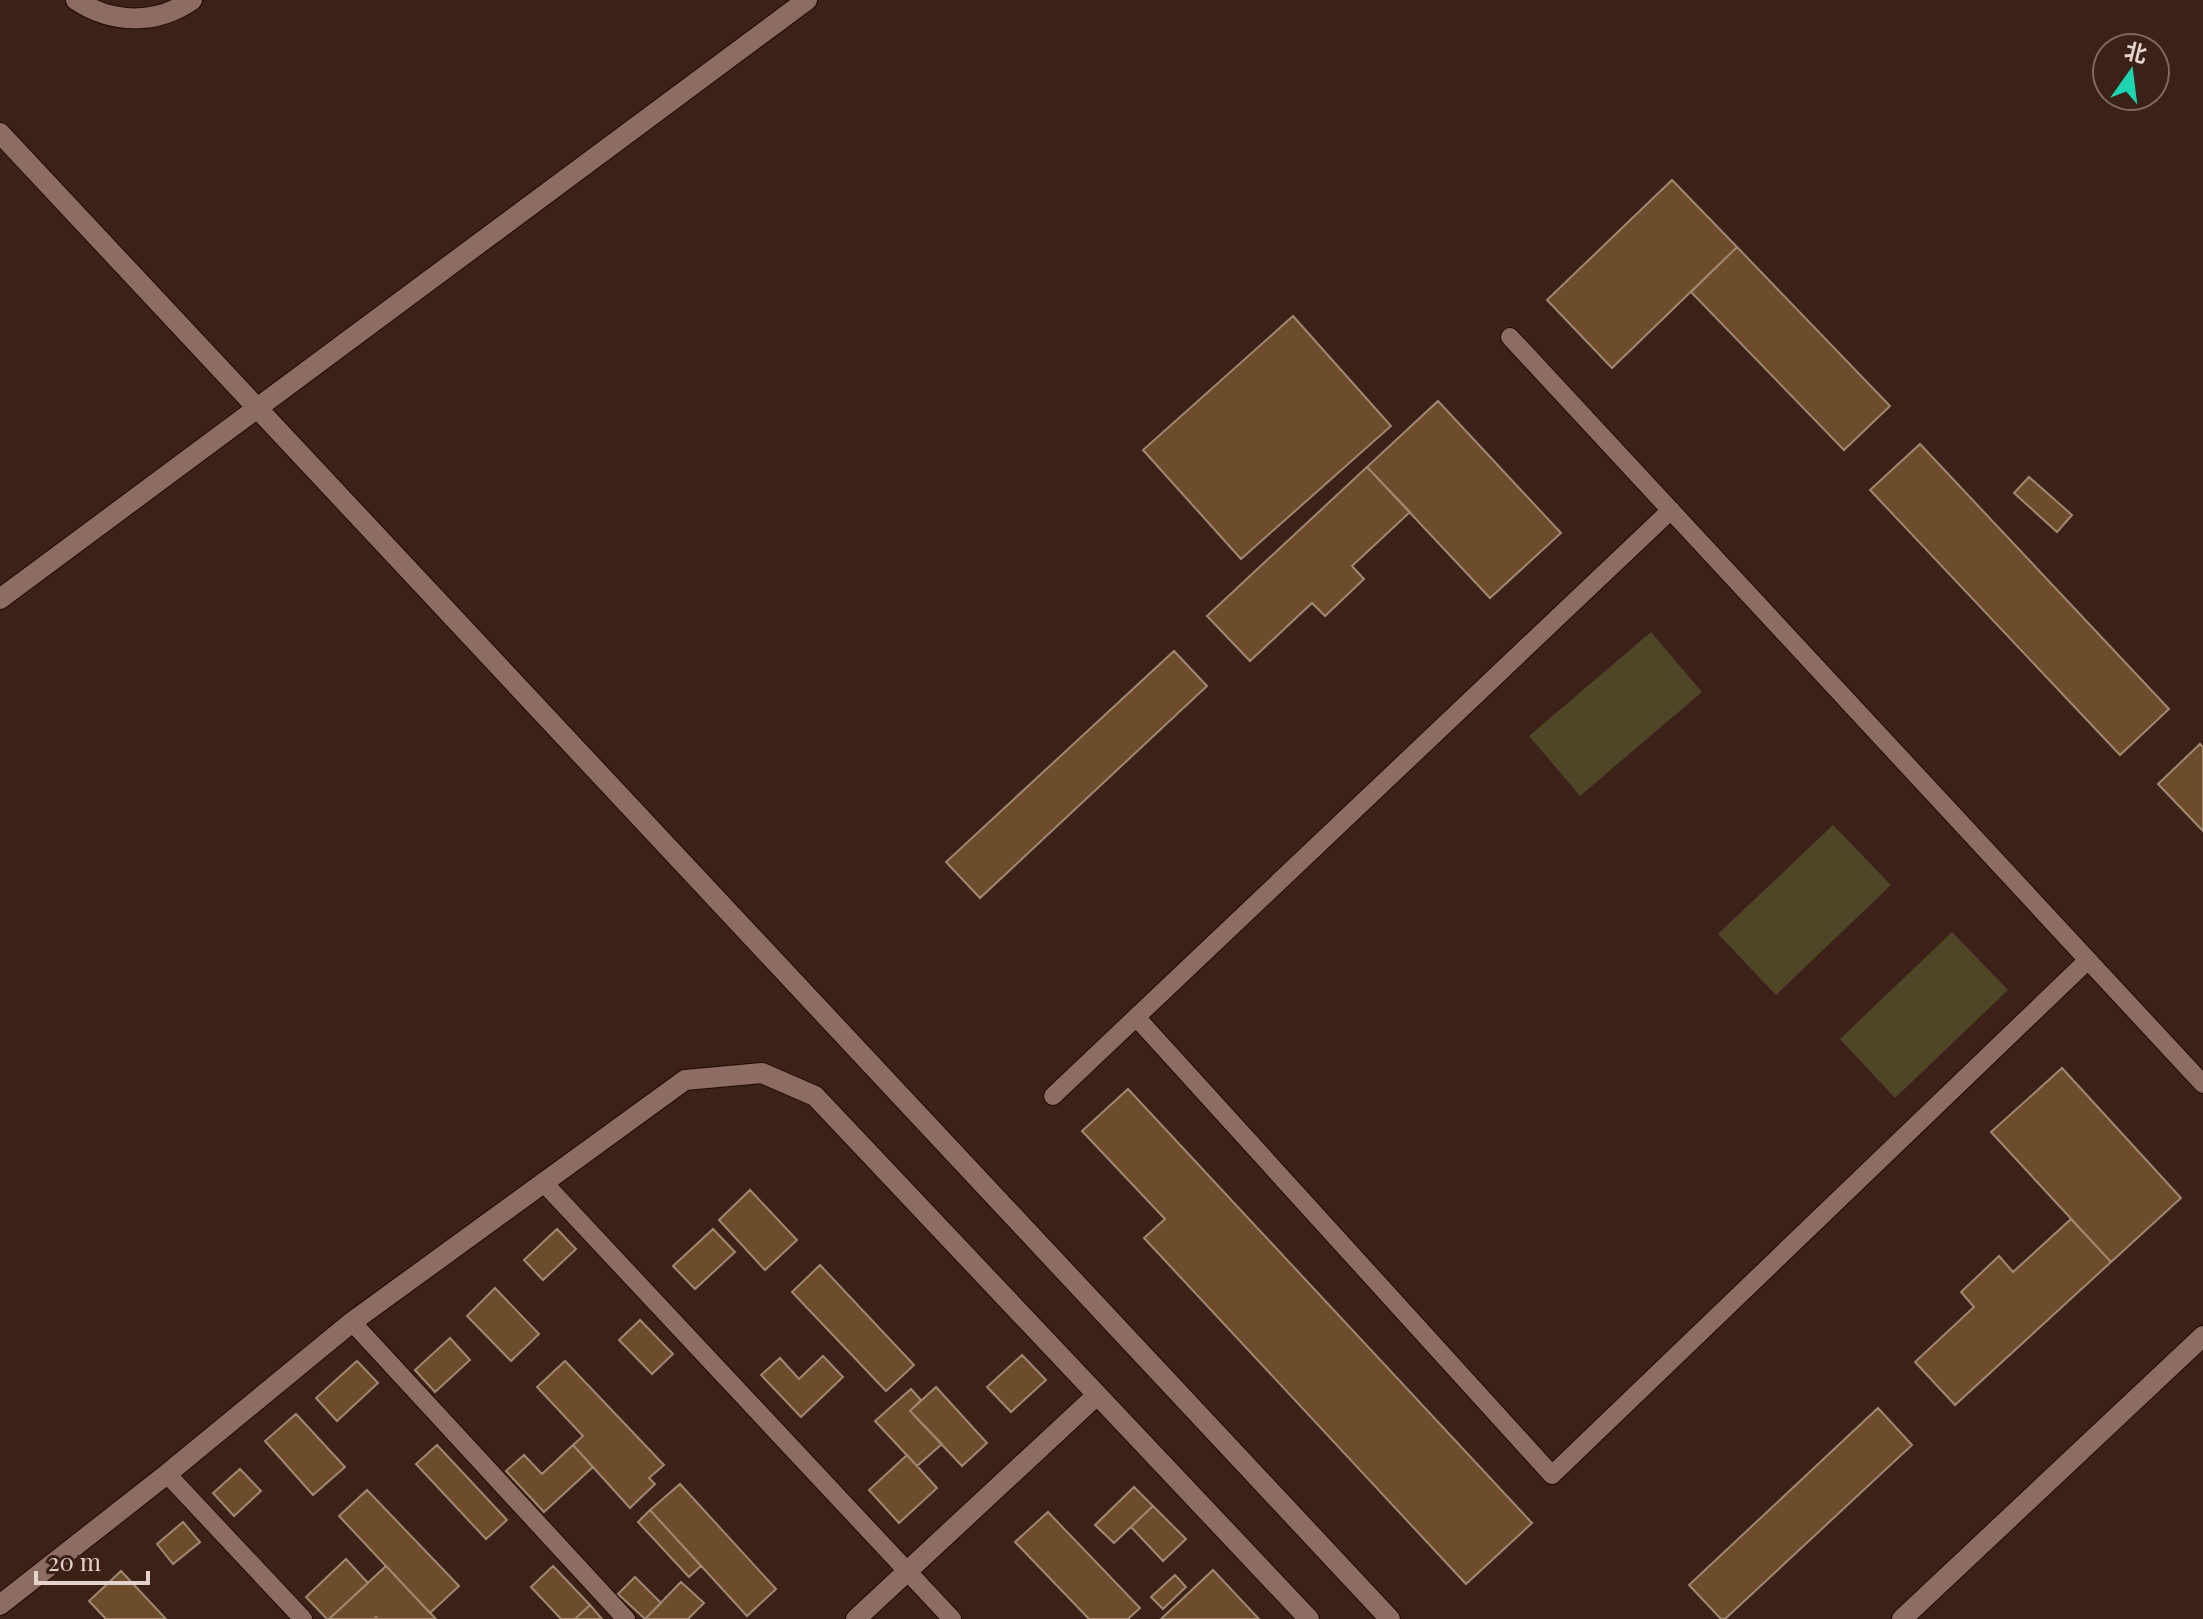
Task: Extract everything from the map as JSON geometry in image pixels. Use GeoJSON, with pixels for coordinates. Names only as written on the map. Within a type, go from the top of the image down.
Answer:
{"type":"FeatureCollection","features":[{"type":"Feature","properties":{"kind":"street"},"geometry":{"type":"LineString","coordinates":[[76,0],[112,17],[135,20],[179,10],[192,0]]}},
{"type":"Feature","properties":{"kind":"street"},"geometry":{"type":"LineString","coordinates":[[0,599],[807,0]]}},
{"type":"Feature","properties":{"kind":"street"},"geometry":{"type":"LineString","coordinates":[[0,133],[1390,1619]]}},
{"type":"Feature","properties":{"kind":"street"},"geometry":{"type":"LineString","coordinates":[[0,1605],[167,1474],[352,1322],[685,1080],[762,1073],[815,1096],[1309,1619]]}},
{"type":"Feature","properties":{"kind":"street"},"geometry":{"type":"LineString","coordinates":[[1902,1619],[2203,1336]]}},
{"type":"Feature","properties":{"kind":"street"},"geometry":{"type":"LineString","coordinates":[[856,1619],[1097,1395]]}},
{"type":"Feature","properties":{"kind":"lane"},"geometry":{"type":"LineString","coordinates":[[1510,337],[2203,1084]]}},
{"type":"Feature","properties":{"kind":"lane"},"geometry":{"type":"LineString","coordinates":[[1053,1096],[1671,510]]}},
{"type":"Feature","properties":{"kind":"lane"},"geometry":{"type":"LineString","coordinates":[[1136,1017],[1552,1475],[2088,960]]}},
{"type":"Feature","properties":{"kind":"lane"},"geometry":{"type":"LineString","coordinates":[[543,1182],[952,1619]]}},
{"type":"Feature","properties":{"kind":"lane"},"geometry":{"type":"LineString","coordinates":[[352,1322],[626,1619]]}},
{"type":"Feature","properties":{"kind":"lane"},"geometry":{"type":"LineString","coordinates":[[167,1474],[303,1619]]}},
{"type":"Feature","properties":{"kind":"shaded area"},"geometry":{"type":"Polygon","coordinates":[[[1651,632],[1702,692],[1580,796],[1529,736],[1651,632]]]}},
{"type":"Feature","properties":{"kind":"shaded area"},"geometry":{"type":"Polygon","coordinates":[[[1833,825],[1891,885],[1776,995],[1718,934],[1833,825]]]}},
{"type":"Feature","properties":{"kind":"shaded area"},"geometry":{"type":"Polygon","coordinates":[[[1952,932],[2008,990],[1895,1098],[1840,1039],[1952,932]]]}},
{"type":"Feature","properties":{"kind":"building"},"geometry":{"type":"Polygon","coordinates":[[[1672,180],[1737,247],[1612,368],[1547,300],[1672,180]]]}},
{"type":"Feature","properties":{"kind":"building"},"geometry":{"type":"Polygon","coordinates":[[[1737,247],[1890,406],[1844,450],[1691,292],[1737,247]]]}},
{"type":"Feature","properties":{"kind":"building"},"geometry":{"type":"Polygon","coordinates":[[[1293,316],[1391,426],[1241,559],[1143,450],[1293,316]]]}},
{"type":"Feature","properties":{"kind":"building"},"geometry":{"type":"Polygon","coordinates":[[[1438,401],[1561,533],[1490,598],[1367,467],[1438,401]]]}},
{"type":"Feature","properties":{"kind":"building"},"geometry":{"type":"Polygon","coordinates":[[[1920,444],[2169,709],[2120,755],[1870,490],[1920,444]]]}},
{"type":"Feature","properties":{"kind":"building"},"geometry":{"type":"Polygon","coordinates":[[[1367,467],[1410,512],[1352,566],[1364,579],[1325,616],[1312,603],[1250,661],[1207,616],[1367,467]]]}},
{"type":"Feature","properties":{"kind":"building"},"geometry":{"type":"Polygon","coordinates":[[[2029,477],[2072,515],[2057,532],[2014,493],[2029,477]]]}},
{"type":"Feature","properties":{"kind":"building"},"geometry":{"type":"Polygon","coordinates":[[[1174,651],[1207,686],[980,898],[946,862],[1174,651]]]}},
{"type":"Feature","properties":{"kind":"building"},"geometry":{"type":"Polygon","coordinates":[[[2200,744],[2203,747],[2203,831],[2158,784],[2200,744]]]}},
{"type":"Feature","properties":{"kind":"building"},"geometry":{"type":"Polygon","coordinates":[[[2062,1068],[2181,1198],[2111,1262],[1991,1132],[2062,1068]]]}},
{"type":"Feature","properties":{"kind":"building"},"geometry":{"type":"Polygon","coordinates":[[[1128,1089],[1532,1523],[1466,1584],[1144,1238],[1165,1219],[1082,1131],[1128,1089]]]}},
{"type":"Feature","properties":{"kind":"building"},"geometry":{"type":"Polygon","coordinates":[[[750,1190],[797,1240],[765,1270],[719,1220],[750,1190]]]}},
{"type":"Feature","properties":{"kind":"building"},"geometry":{"type":"Polygon","coordinates":[[[2071,1219],[2111,1262],[1955,1405],[1915,1362],[1974,1307],[1961,1292],[1999,1256],[2013,1272],[2071,1219]]]}},
{"type":"Feature","properties":{"kind":"building"},"geometry":{"type":"Polygon","coordinates":[[[557,1229],[576,1249],[543,1280],[524,1260],[557,1229]]]}},
{"type":"Feature","properties":{"kind":"building"},"geometry":{"type":"Polygon","coordinates":[[[713,1229],[735,1252],[695,1289],[673,1266],[713,1229]]]}},
{"type":"Feature","properties":{"kind":"building"},"geometry":{"type":"Polygon","coordinates":[[[820,1265],[914,1365],[886,1391],[792,1292],[820,1265]]]}},
{"type":"Feature","properties":{"kind":"building"},"geometry":{"type":"Polygon","coordinates":[[[495,1288],[539,1334],[511,1361],[467,1316],[495,1288]]]}},
{"type":"Feature","properties":{"kind":"building"},"geometry":{"type":"Polygon","coordinates":[[[640,1320],[673,1354],[652,1374],[619,1340],[640,1320]]]}},
{"type":"Feature","properties":{"kind":"building"},"geometry":{"type":"Polygon","coordinates":[[[450,1338],[470,1360],[435,1392],[415,1370],[450,1338]]]}},
{"type":"Feature","properties":{"kind":"building"},"geometry":{"type":"Polygon","coordinates":[[[1022,1355],[1046,1380],[1011,1412],[987,1387],[1022,1355]]]}},
{"type":"Feature","properties":{"kind":"building"},"geometry":{"type":"Polygon","coordinates":[[[823,1356],[843,1377],[801,1417],[761,1375],[780,1358],[799,1379],[823,1356]]]}},
{"type":"Feature","properties":{"kind":"building"},"geometry":{"type":"Polygon","coordinates":[[[357,1361],[378,1383],[337,1421],[316,1398],[357,1361]]]}},
{"type":"Feature","properties":{"kind":"building"},"geometry":{"type":"Polygon","coordinates":[[[565,1361],[664,1465],[649,1478],[655,1484],[630,1508],[573,1445],[583,1436],[537,1387],[565,1361]]]}},
{"type":"Feature","properties":{"kind":"building"},"geometry":{"type":"Polygon","coordinates":[[[936,1387],[987,1443],[962,1466],[910,1411],[936,1387]]]}},
{"type":"Feature","properties":{"kind":"building"},"geometry":{"type":"Polygon","coordinates":[[[911,1389],[921,1400],[910,1411],[942,1444],[917,1466],[875,1421],[911,1389]]]}},
{"type":"Feature","properties":{"kind":"building"},"geometry":{"type":"Polygon","coordinates":[[[1878,1408],[1912,1445],[1725,1619],[1721,1619],[1689,1585],[1878,1408]]]}},
{"type":"Feature","properties":{"kind":"building"},"geometry":{"type":"Polygon","coordinates":[[[296,1414],[345,1467],[313,1495],[265,1441],[296,1414]]]}},
{"type":"Feature","properties":{"kind":"building"},"geometry":{"type":"Polygon","coordinates":[[[437,1445],[507,1520],[486,1539],[416,1464],[437,1445]]]}},
{"type":"Feature","properties":{"kind":"building"},"geometry":{"type":"Polygon","coordinates":[[[573,1445],[593,1467],[544,1512],[506,1471],[524,1455],[542,1474],[573,1445]]]}},
{"type":"Feature","properties":{"kind":"building"},"geometry":{"type":"Polygon","coordinates":[[[907,1455],[937,1488],[899,1523],[869,1490],[907,1455]]]}},
{"type":"Feature","properties":{"kind":"building"},"geometry":{"type":"Polygon","coordinates":[[[240,1469],[261,1491],[234,1516],[213,1493],[240,1469]]]}},
{"type":"Feature","properties":{"kind":"building"},"geometry":{"type":"Polygon","coordinates":[[[680,1484],[776,1589],[747,1616],[650,1510],[680,1484]]]}},
{"type":"Feature","properties":{"kind":"building"},"geometry":{"type":"Polygon","coordinates":[[[1134,1487],[1153,1506],[1114,1543],[1095,1525],[1134,1487]]]}},
{"type":"Feature","properties":{"kind":"building"},"geometry":{"type":"Polygon","coordinates":[[[367,1490],[459,1586],[430,1613],[339,1516],[367,1490]]]}},
{"type":"Feature","properties":{"kind":"building"},"geometry":{"type":"Polygon","coordinates":[[[1153,1506],[1186,1539],[1163,1561],[1131,1527],[1153,1506]]]}},
{"type":"Feature","properties":{"kind":"building"},"geometry":{"type":"Polygon","coordinates":[[[650,1510],[701,1566],[689,1577],[638,1522],[650,1510]]]}},
{"type":"Feature","properties":{"kind":"building"},"geometry":{"type":"Polygon","coordinates":[[[1048,1512],[1140,1608],[1128,1619],[1089,1619],[1015,1542],[1048,1512]]]}},
{"type":"Feature","properties":{"kind":"building"},"geometry":{"type":"Polygon","coordinates":[[[183,1522],[200,1542],[173,1564],[157,1544],[183,1522]]]}},
{"type":"Feature","properties":{"kind":"building"},"geometry":{"type":"Polygon","coordinates":[[[346,1559],[368,1583],[327,1619],[306,1597],[346,1559]]]}},
{"type":"Feature","properties":{"kind":"building"},"geometry":{"type":"Polygon","coordinates":[[[386,1566],[436,1619],[329,1619],[386,1566]]]}},
{"type":"Feature","properties":{"kind":"building"},"geometry":{"type":"Polygon","coordinates":[[[553,1566],[590,1605],[575,1619],[561,1619],[531,1587],[553,1566]]]}},
{"type":"Feature","properties":{"kind":"building"},"geometry":{"type":"Polygon","coordinates":[[[1213,1570],[1259,1619],[1161,1619],[1213,1570]]]}},
{"type":"Feature","properties":{"kind":"building"},"geometry":{"type":"Polygon","coordinates":[[[121,1571],[166,1619],[106,1619],[89,1601],[121,1571]]]}},
{"type":"Feature","properties":{"kind":"building"},"geometry":{"type":"Polygon","coordinates":[[[1175,1575],[1186,1587],[1163,1609],[1151,1597],[1175,1575]]]}},
{"type":"Feature","properties":{"kind":"building"},"geometry":{"type":"Polygon","coordinates":[[[635,1577],[661,1603],[645,1619],[618,1594],[635,1577]]]}},
{"type":"Feature","properties":{"kind":"building"},"geometry":{"type":"Polygon","coordinates":[[[681,1582],[704,1603],[688,1619],[645,1619],[681,1582]]]}},
{"type":"Feature","properties":{"kind":"building"},"geometry":{"type":"Polygon","coordinates":[[[590,1605],[602,1619],[575,1619],[590,1605]]]}}]}
